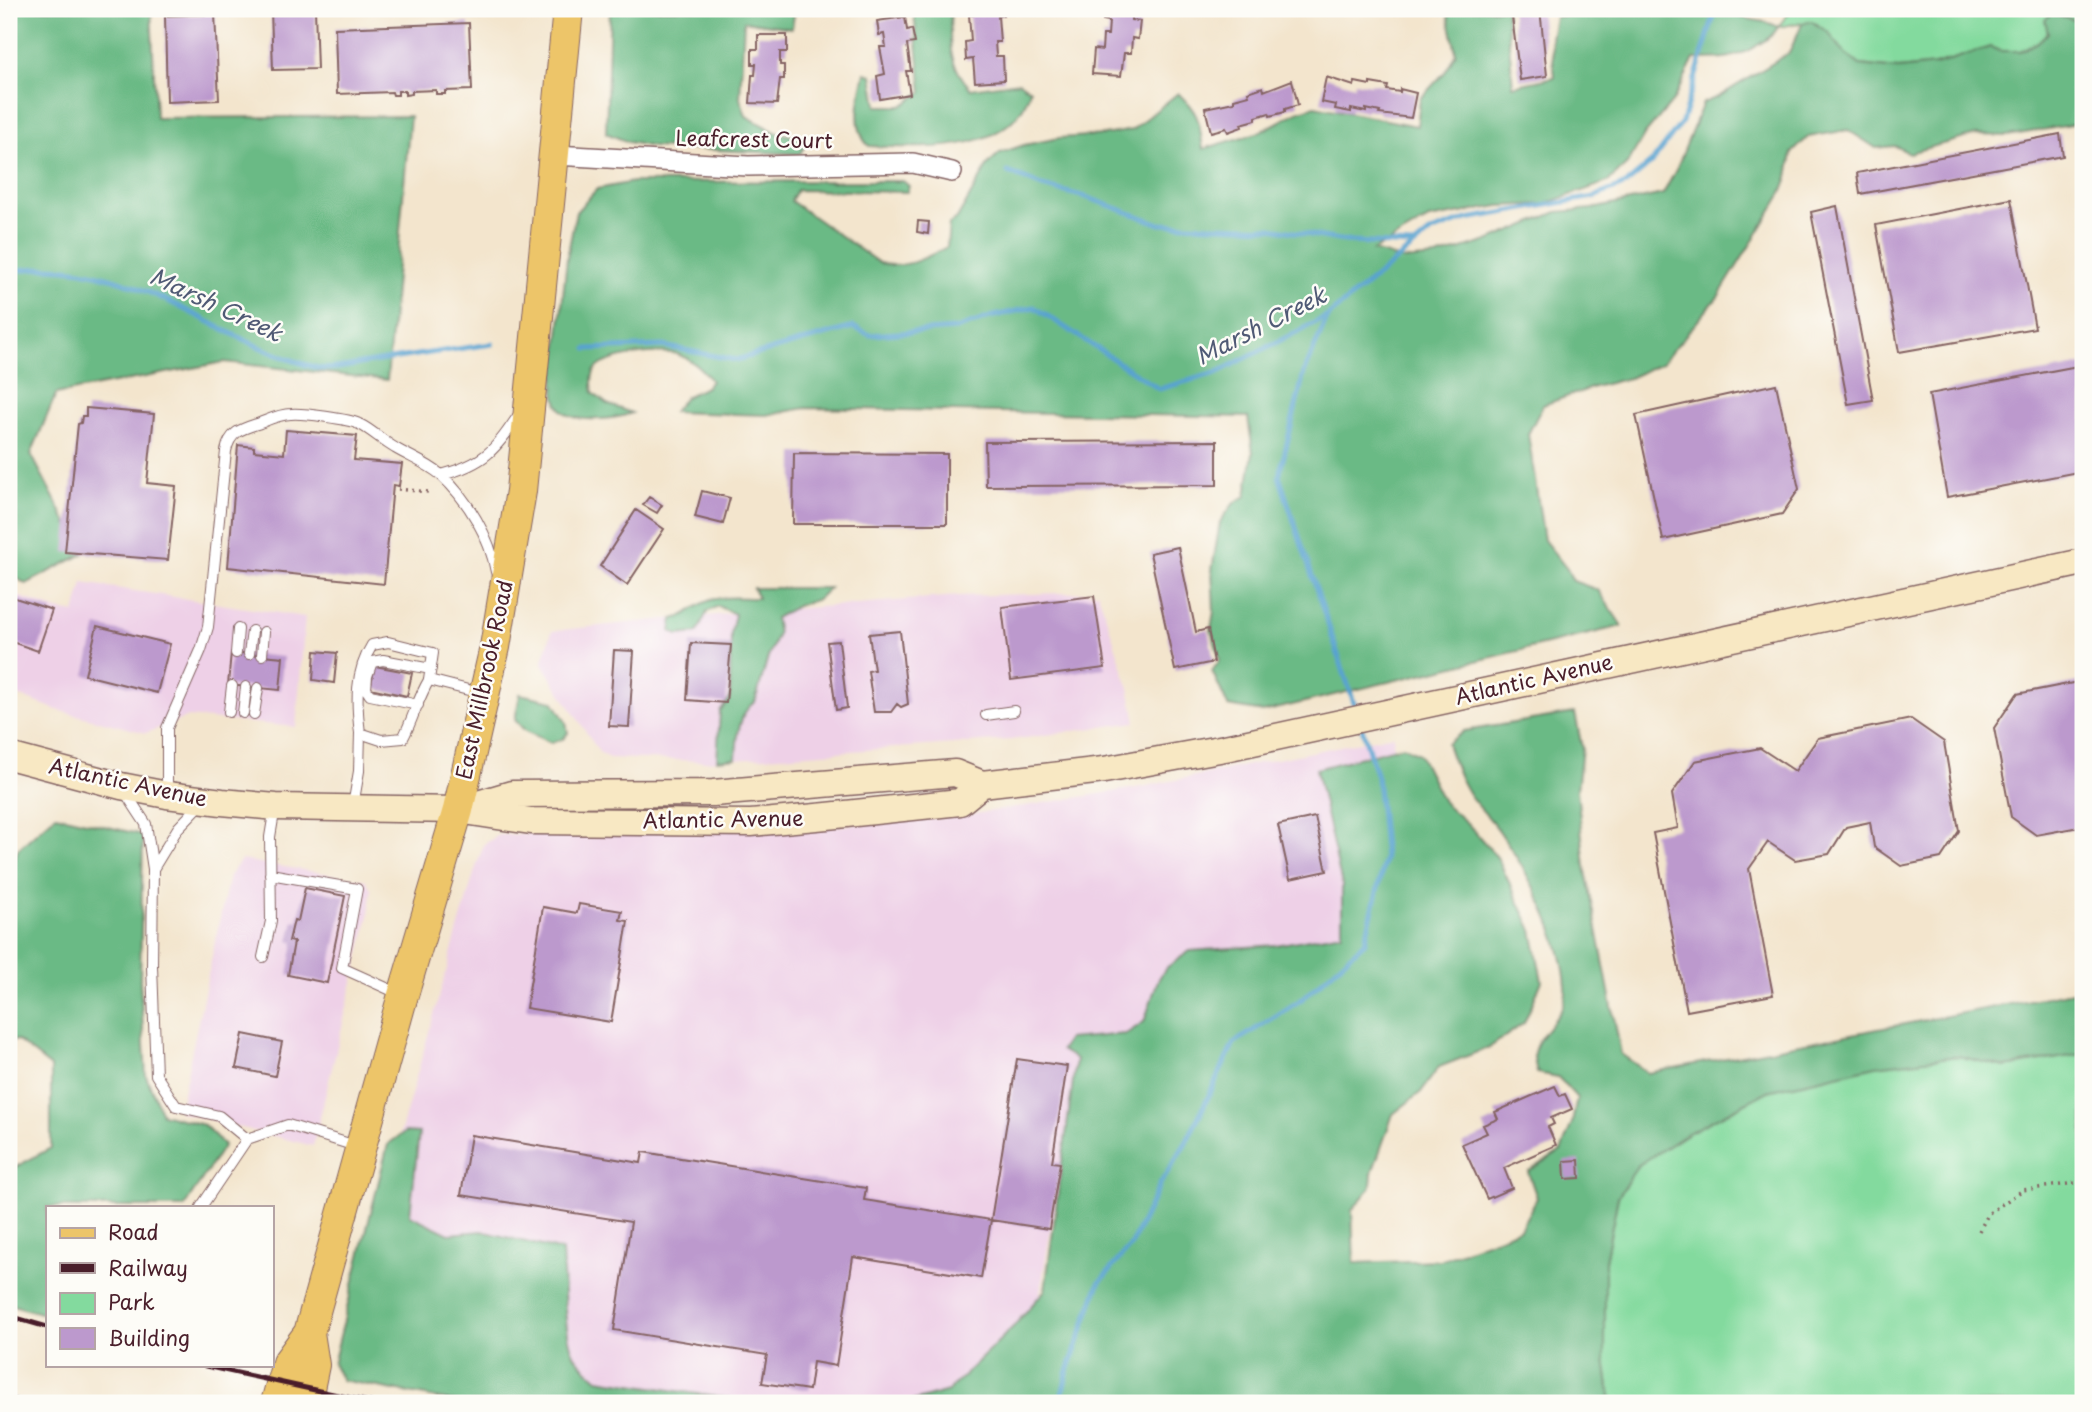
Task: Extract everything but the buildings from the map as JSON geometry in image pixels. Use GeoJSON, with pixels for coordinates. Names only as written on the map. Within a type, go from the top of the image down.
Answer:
{"type":"FeatureCollection","features":[{"type":"Feature","properties":{"kind":"main road","name":"East Millbrook Road"},"geometry":{"type":"LineString","coordinates":[[276,1403],[287,1363],[309,1333],[403,995],[458,810],[484,694],[521,491],[568,9]]}},
{"type":"Feature","properties":{"kind":"main road","name":"Atlantic Avenue"},"geometry":{"type":"LineString","coordinates":[[9,756],[121,786],[167,795],[276,807],[458,810],[531,821],[751,823],[960,802],[982,783],[1104,770],[1180,758],[2083,562]]}},
{"type":"Feature","properties":{"kind":"main road","name":"East Millbrook Road"},"geometry":{"type":"LineString","coordinates":[[306,1403],[314,1365],[309,1333]]}},
{"type":"Feature","properties":{"kind":"street","name":"Leafcrest Court"},"geometry":{"type":"LineString","coordinates":[[555,155],[748,166],[913,163],[951,172]]}},
{"type":"Feature","properties":{"kind":"lane"},"geometry":{"type":"LineString","coordinates":[[441,475],[480,461],[496,448],[531,397]]}},
{"type":"Feature","properties":{"kind":"lane"},"geometry":{"type":"LineString","coordinates":[[167,795],[167,728],[208,628],[228,438],[237,431],[281,415],[293,414],[357,422],[397,450],[422,461],[441,475],[468,508],[486,538],[503,598]]}},
{"type":"Feature","properties":{"kind":"lane"},"geometry":{"type":"LineString","coordinates":[[236,653],[238,629]]}},
{"type":"Feature","properties":{"kind":"lane"},"geometry":{"type":"LineString","coordinates":[[249,654],[252,631]]}},
{"type":"Feature","properties":{"kind":"lane"},"geometry":{"type":"LineString","coordinates":[[262,655],[264,632]]}},
{"type":"Feature","properties":{"kind":"lane"},"geometry":{"type":"LineString","coordinates":[[353,807],[359,772],[360,733],[356,705],[362,662],[372,645],[388,642],[433,653],[430,675],[403,738],[381,740],[360,733]]}},
{"type":"Feature","properties":{"kind":"lane"},"geometry":{"type":"LineString","coordinates":[[418,705],[370,695],[366,690],[372,662],[383,660],[484,694]]}},
{"type":"Feature","properties":{"kind":"lane"},"geometry":{"type":"LineString","coordinates":[[229,712],[232,686]]}},
{"type":"Feature","properties":{"kind":"lane"},"geometry":{"type":"LineString","coordinates":[[243,713],[246,687]]}},
{"type":"Feature","properties":{"kind":"lane"},"geometry":{"type":"LineString","coordinates":[[254,714],[258,688]]}},
{"type":"Feature","properties":{"kind":"lane"},"geometry":{"type":"LineString","coordinates":[[986,715],[1014,711]]}},
{"type":"Feature","properties":{"kind":"lane"},"geometry":{"type":"LineString","coordinates":[[121,786],[146,824],[153,869],[152,966],[156,1075],[176,1106],[219,1116],[247,1139]]}},
{"type":"Feature","properties":{"kind":"lane"},"geometry":{"type":"LineString","coordinates":[[153,869],[178,828],[205,800]]}},
{"type":"Feature","properties":{"kind":"lane"},"geometry":{"type":"LineString","coordinates":[[263,957],[271,921],[270,836],[276,807]]}},
{"type":"Feature","properties":{"kind":"lane"},"geometry":{"type":"LineString","coordinates":[[270,874],[357,888],[342,968],[403,995]]}},
{"type":"Feature","properties":{"kind":"lane"},"geometry":{"type":"LineString","coordinates":[[202,1206],[247,1139],[288,1125],[360,1147]]}},
{"type":"Feature","properties":{"kind":"path"},"geometry":{"type":"LineString","coordinates":[[398,489],[428,492]]}},
{"type":"Feature","properties":{"kind":"path"},"geometry":{"type":"LineString","coordinates":[[1979,1231],[1989,1213],[2023,1190],[2083,1182]]}},
{"type":"Feature","properties":{"kind":"shaded area"},"geometry":{"type":"Polygon","coordinates":[[[83,583],[305,617],[296,727],[188,717],[146,733],[57,710],[9,692],[9,593],[75,613],[83,583]]]}},
{"type":"Feature","properties":{"kind":"shaded area"},"geometry":{"type":"Polygon","coordinates":[[[1098,592],[1129,688],[1136,722],[1011,740],[706,761],[609,758],[599,752],[542,664],[552,631],[958,596],[1098,592]]]}},
{"type":"Feature","properties":{"kind":"shaded area"},"geometry":{"type":"Polygon","coordinates":[[[1394,735],[1371,954],[1180,1077],[1075,1080],[1022,1403],[680,1403],[340,1345],[475,870],[484,844],[499,835],[836,826],[956,817],[1142,787],[1394,735]]]}},
{"type":"Feature","properties":{"kind":"shaded area"},"geometry":{"type":"Polygon","coordinates":[[[241,860],[366,880],[371,889],[369,916],[313,1146],[179,1112],[229,876],[241,860]]]}},
{"type":"Feature","properties":{"kind":"green space"},"geometry":{"type":"Polygon","coordinates":[[[9,9],[151,9],[156,118],[410,116],[387,380],[224,362],[56,394],[31,454],[83,554],[26,584],[9,573],[9,9]]]}},
{"type":"Feature","properties":{"kind":"green space"},"geometry":{"type":"Polygon","coordinates":[[[610,9],[795,9],[792,28],[744,21],[740,98],[746,116],[775,132],[798,137],[806,143],[800,154],[653,147],[628,142],[606,133],[610,9]]]}},
{"type":"Feature","properties":{"kind":"green space"},"geometry":{"type":"Polygon","coordinates":[[[868,9],[951,9],[951,52],[963,79],[971,89],[1019,82],[1030,90],[1020,111],[1005,127],[986,137],[963,144],[939,147],[869,146],[860,131],[858,111],[865,73],[872,75],[877,106],[902,106],[922,92],[914,14],[868,9]]]}},
{"type":"Feature","properties":{"kind":"green space"},"geometry":{"type":"Polygon","coordinates":[[[1447,9],[1506,9],[1513,86],[1555,77],[1551,38],[1555,17],[1600,12],[1600,9],[1737,9],[1739,16],[1778,27],[1767,39],[1742,54],[1720,59],[1694,59],[1673,101],[1645,134],[1627,164],[1608,182],[1545,204],[1499,206],[1429,219],[1373,251],[1404,260],[1436,257],[1488,241],[1557,212],[1592,209],[1663,194],[1677,168],[1703,103],[1718,97],[1789,53],[1802,24],[1811,21],[1829,33],[1842,51],[1860,65],[1898,69],[1935,65],[1990,47],[2002,51],[2020,51],[2038,42],[2048,33],[2045,20],[2052,13],[2083,23],[2083,123],[2007,136],[1976,135],[1909,153],[1895,146],[1876,148],[1848,130],[1808,137],[1792,153],[1788,177],[1781,195],[1718,297],[1662,363],[1629,378],[1543,405],[1528,434],[1544,540],[1573,581],[1598,590],[1622,626],[1263,712],[1228,706],[1212,671],[1220,660],[1211,629],[1214,611],[1212,570],[1220,522],[1234,503],[1246,496],[1253,453],[1248,417],[806,408],[766,415],[673,412],[685,397],[706,387],[711,381],[687,359],[677,354],[658,352],[620,358],[599,366],[594,372],[593,393],[607,404],[632,413],[606,419],[585,419],[567,414],[558,403],[554,382],[567,258],[576,212],[597,189],[633,182],[903,181],[909,186],[907,192],[797,190],[791,201],[879,263],[905,264],[947,247],[949,224],[957,219],[989,163],[1000,153],[1059,138],[1132,130],[1178,93],[1197,118],[1203,149],[1260,132],[1297,112],[1315,106],[1417,126],[1420,99],[1446,71],[1456,53],[1447,9]]]}},
{"type":"Feature","properties":{"kind":"green space"},"geometry":{"type":"Polygon","coordinates":[[[1792,9],[2083,9],[2083,23],[2052,13],[2048,32],[2038,42],[2020,51],[2002,51],[1990,47],[1935,65],[1898,69],[1860,65],[1842,51],[1829,33],[1811,21],[1778,27],[1792,9]]]}},
{"type":"Feature","properties":{"kind":"green space"},"geometry":{"type":"Polygon","coordinates":[[[753,588],[829,588],[818,599],[775,618],[778,634],[768,657],[755,702],[749,706],[742,719],[736,758],[717,760],[720,711],[730,699],[731,633],[735,614],[718,606],[707,612],[697,633],[678,635],[671,631],[673,619],[684,616],[712,600],[758,598],[753,588]]]}},
{"type":"Feature","properties":{"kind":"green space"},"geometry":{"type":"Polygon","coordinates":[[[520,694],[553,701],[566,722],[568,733],[563,739],[551,743],[525,731],[515,720],[520,694]]]}},
{"type":"Feature","properties":{"kind":"green space"},"geometry":{"type":"Polygon","coordinates":[[[1575,713],[1582,748],[1577,790],[1585,866],[1621,1054],[1648,1073],[2083,990],[2083,1054],[2005,1067],[1958,1056],[1876,1066],[1768,1091],[1688,1133],[1637,1166],[1618,1197],[1605,1261],[1605,1358],[1611,1403],[907,1403],[948,1391],[1013,1327],[1045,1290],[1076,1059],[1061,1050],[1068,1039],[1126,1034],[1144,1022],[1158,980],[1166,968],[1190,951],[1276,945],[1342,933],[1342,885],[1316,769],[1403,746],[1419,754],[1443,802],[1468,824],[1497,857],[1532,930],[1542,981],[1524,1023],[1490,1047],[1439,1067],[1421,1092],[1393,1114],[1372,1173],[1371,1187],[1352,1210],[1354,1263],[1440,1260],[1520,1229],[1537,1198],[1528,1172],[1561,1151],[1572,1123],[1577,1098],[1558,1077],[1537,1073],[1534,1057],[1537,1043],[1563,1006],[1566,986],[1563,966],[1551,926],[1534,887],[1513,851],[1467,791],[1447,744],[1464,731],[1575,713]]]}},
{"type":"Feature","properties":{"kind":"green space"},"geometry":{"type":"Polygon","coordinates":[[[56,815],[143,835],[140,981],[146,1076],[162,1114],[204,1125],[224,1145],[185,1206],[46,1206],[46,1315],[9,1304],[9,1165],[16,1167],[51,1148],[51,1067],[17,1040],[9,1041],[9,882],[18,849],[56,815]]]}},
{"type":"Feature","properties":{"kind":"green space"},"geometry":{"type":"Polygon","coordinates":[[[2083,1054],[2083,1403],[1611,1403],[1605,1358],[1605,1261],[1618,1197],[1637,1166],[1688,1133],[1768,1091],[1876,1065],[1958,1056],[2005,1067],[2083,1054]]]}},
{"type":"Feature","properties":{"kind":"green space"},"geometry":{"type":"Polygon","coordinates":[[[405,1132],[419,1133],[410,1215],[449,1234],[482,1231],[562,1251],[566,1321],[571,1347],[580,1362],[598,1379],[757,1403],[461,1403],[342,1380],[333,1364],[388,1144],[405,1132]]]}},
{"type":"Feature","properties":{"kind":"waterway","name":"Marsh Creek"},"geometry":{"type":"LineString","coordinates":[[587,349],[663,346],[736,360],[853,327],[870,335],[956,329],[990,317],[1034,307],[1159,389],[1216,373],[1328,316],[1431,232],[1467,219],[1594,197],[1626,184],[1652,162],[1682,122],[1716,9]]}},
{"type":"Feature","properties":{"kind":"waterway"},"geometry":{"type":"LineString","coordinates":[[1008,172],[1042,186],[1086,197],[1160,224],[1271,228],[1351,242],[1413,245]]}},
{"type":"Feature","properties":{"kind":"waterway","name":"Marsh Creek"},"geometry":{"type":"LineString","coordinates":[[9,272],[51,268],[91,273],[130,285],[242,339],[279,355],[324,369],[492,344]]}},
{"type":"Feature","properties":{"kind":"waterway"},"geometry":{"type":"LineString","coordinates":[[1328,316],[1304,373],[1279,476],[1357,712]]}},
{"type":"Feature","properties":{"kind":"waterway"},"geometry":{"type":"LineString","coordinates":[[1060,1403],[1067,1374],[1099,1283],[1131,1245],[1160,1184],[1187,1141],[1234,1043],[1302,999],[1365,942],[1385,858],[1377,777],[1362,728]]}},
{"type":"Feature","properties":{"kind":"railway"},"geometry":{"type":"LineString","coordinates":[[9,1316],[46,1327]]}},
{"type":"Feature","properties":{"kind":"railway"},"geometry":{"type":"LineString","coordinates":[[206,1366],[374,1403]]}}]}
